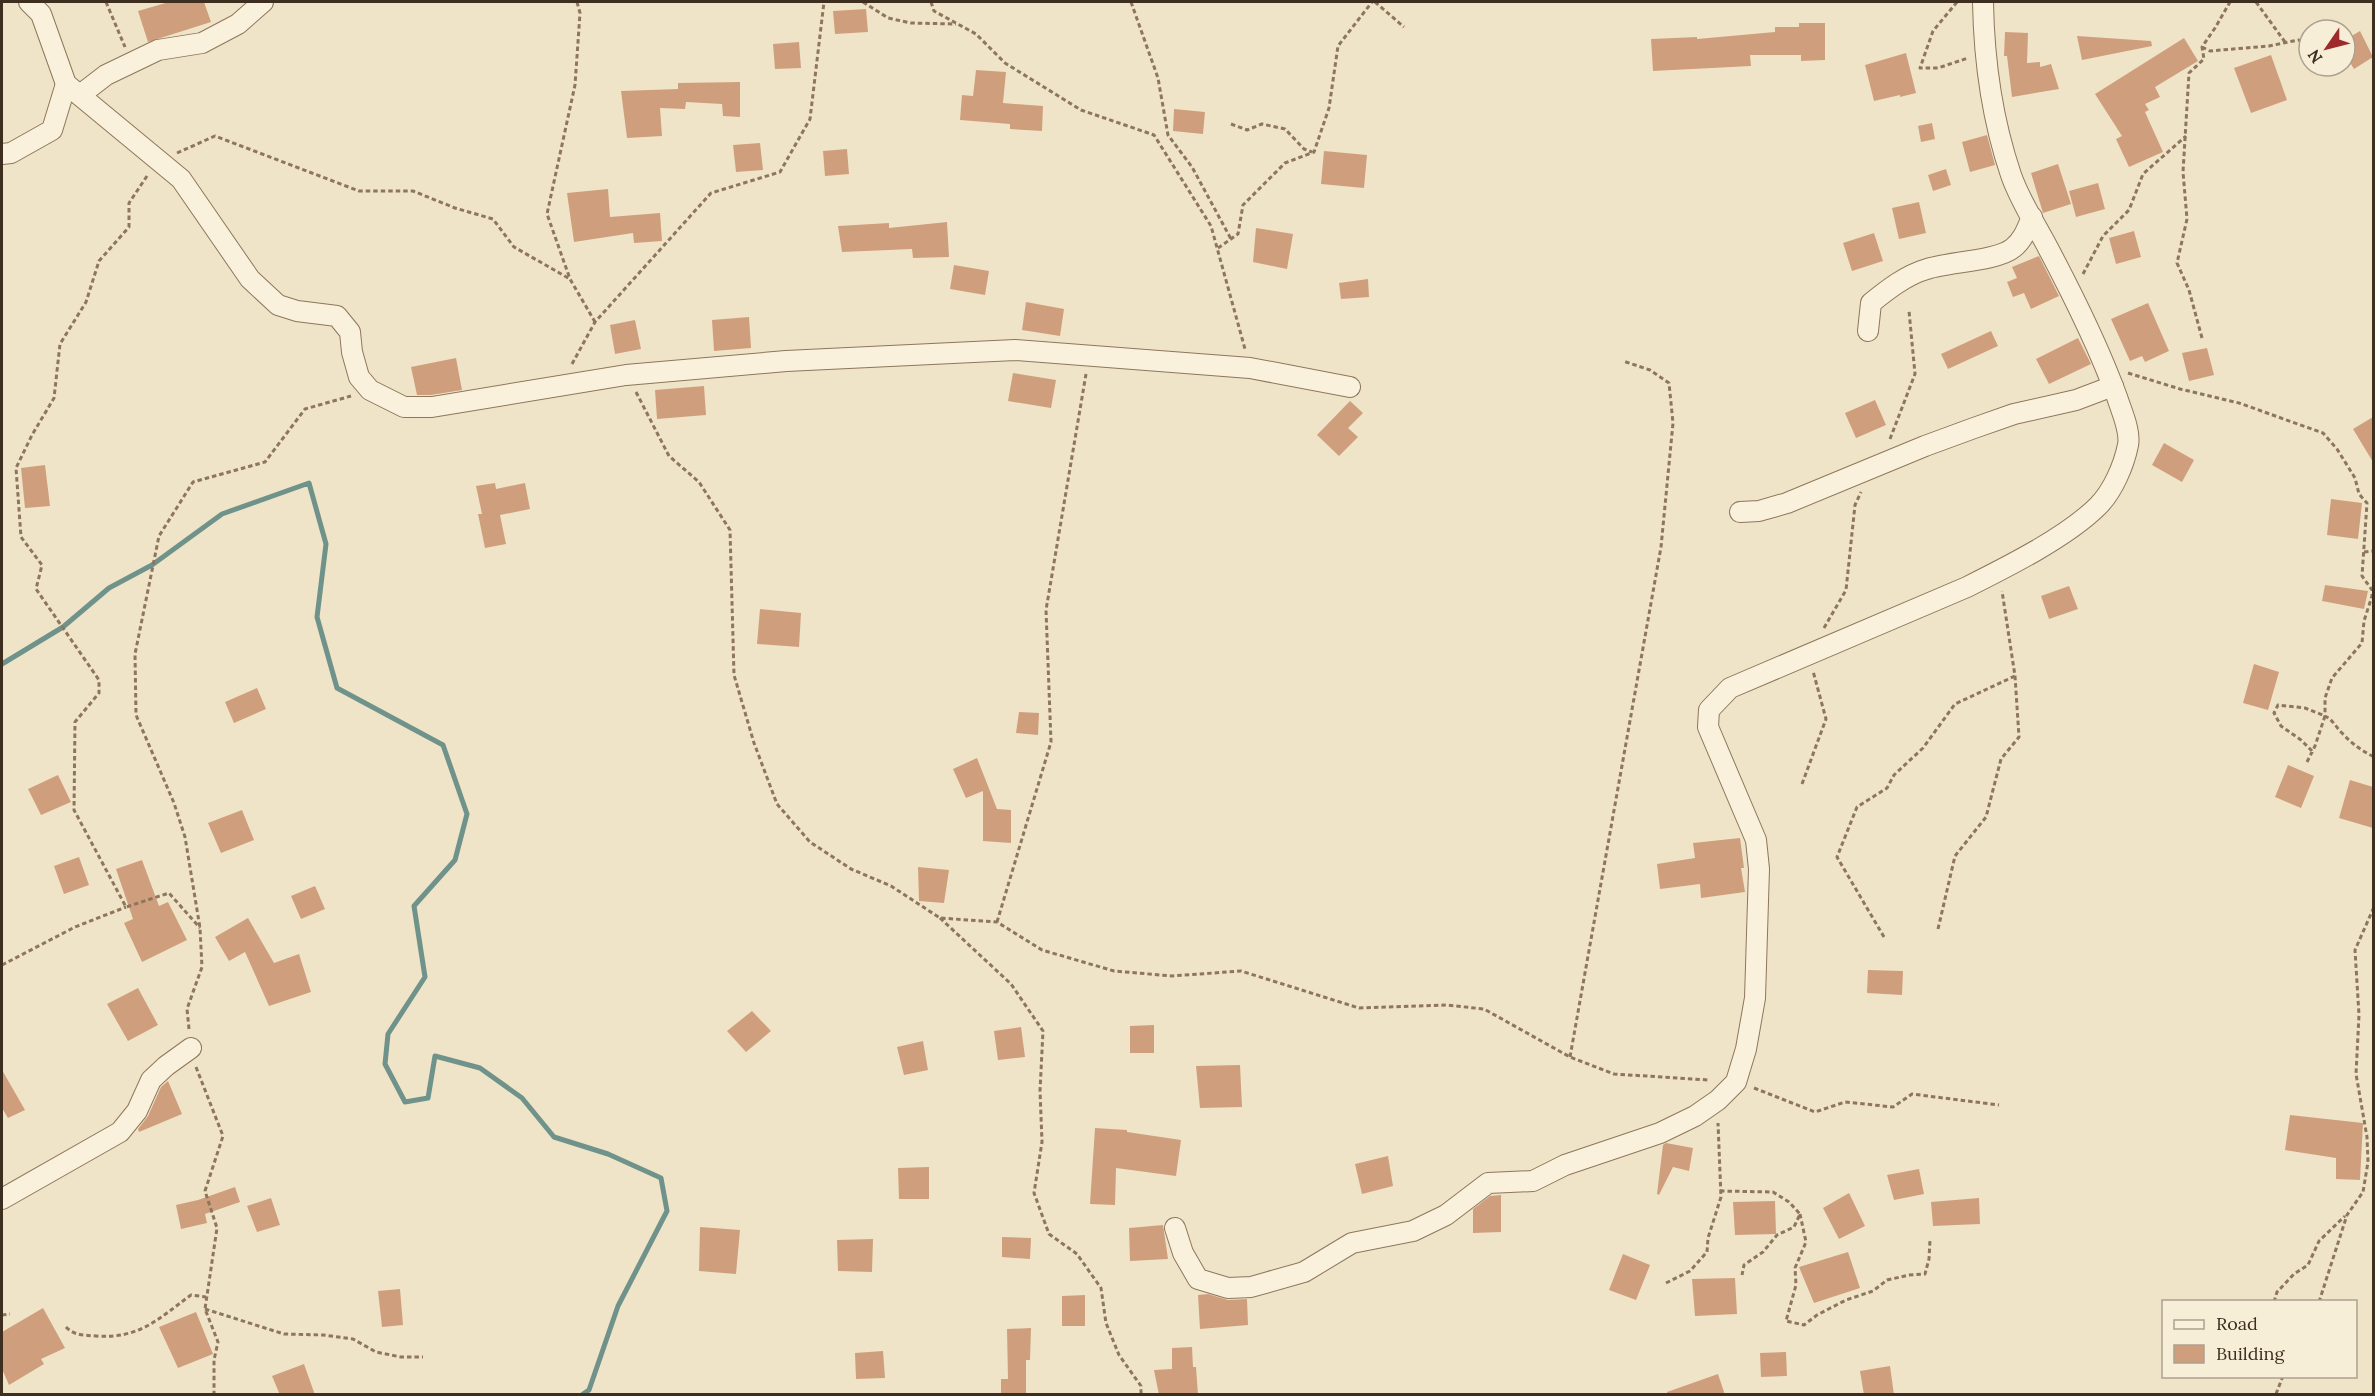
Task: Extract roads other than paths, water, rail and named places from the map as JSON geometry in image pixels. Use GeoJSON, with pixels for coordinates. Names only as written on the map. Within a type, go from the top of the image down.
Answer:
{"type":"FeatureCollection","features":[{"type":"Feature","properties":{"kind":"street"},"geometry":{"type":"LineString","coordinates":[[29,2],[41,14],[73,89],[181,179],[250,279],[278,305],[297,311],[337,316],[350,332],[358,377],[370,390],[404,407],[432,406],[626,375],[786,361],[1015,350],[1250,368],[1350,387]]}},
{"type":"Feature","properties":{"kind":"street"},"geometry":{"type":"LineString","coordinates":[[2,154],[11,153],[52,130],[73,89],[158,50],[202,43],[238,24],[263,2]]}},
{"type":"Feature","properties":{"kind":"street"},"geometry":{"type":"LineString","coordinates":[[1175,1228],[1183,1253],[1198,1279],[1228,1288],[1251,1287],[1304,1272],[1352,1243],[1413,1231],[1446,1215],[1488,1183],[1533,1181],[1565,1165],[1660,1133],[1695,1116],[1721,1097],[1736,1082],[1746,1049],[1755,998],[1759,869],[1756,840],[1708,727],[1709,710],[1730,688],[1967,587],[1999,571],[2070,528],[2099,505],[2117,476],[2128,443],[2123,414],[2109,376],[2072,294],[2012,177],[1994,114],[1985,55],[1983,2]]}},
{"type":"Feature","properties":{"kind":"street"},"geometry":{"type":"LineString","coordinates":[[1868,332],[1871,303],[1888,289],[1924,270],[2011,250],[2024,236],[2032,217]]}},
{"type":"Feature","properties":{"kind":"street"},"geometry":{"type":"LineString","coordinates":[[1740,512],[1759,511],[1787,504],[2014,414],[2076,400],[2109,376]]}},
{"type":"Feature","properties":{"kind":"street"},"geometry":{"type":"LineString","coordinates":[[2,1199],[120,1132],[137,1111],[151,1080],[190,1048]]}},
{"type":"Feature","properties":{"kind":"waterway"},"geometry":{"type":"LineString","coordinates":[[2,664],[63,627],[109,588],[152,565],[222,514],[309,483],[326,544],[317,617],[337,688],[443,745],[467,814],[455,860],[414,906],[425,977],[388,1034],[385,1064],[405,1102],[428,1098],[435,1056],[480,1068],[522,1098],[554,1137],[608,1154],[661,1178],[667,1211],[618,1306],[589,1390],[583,1394]]}}]}
